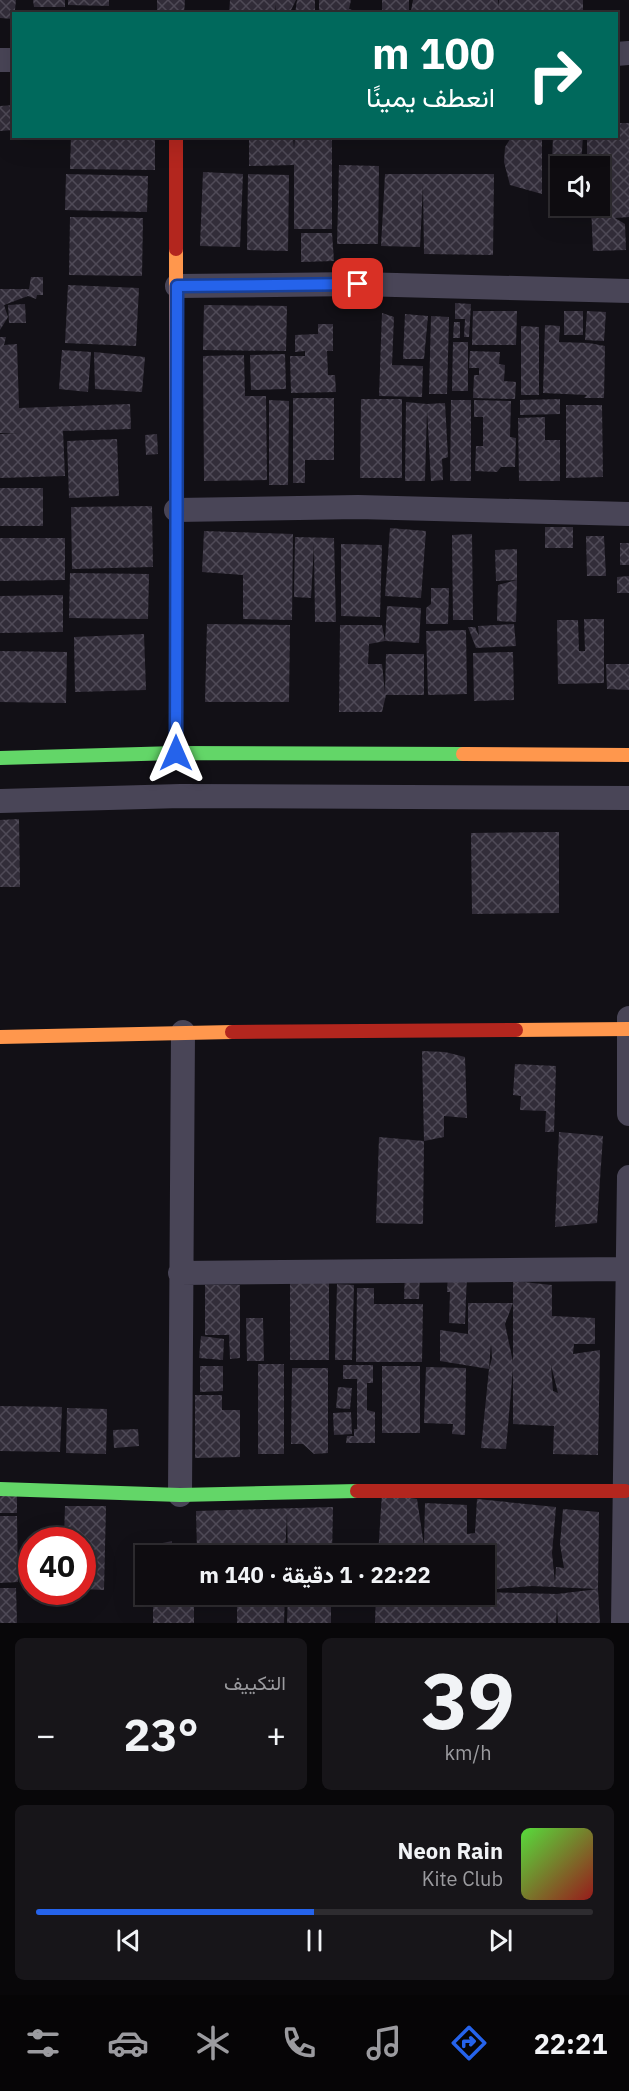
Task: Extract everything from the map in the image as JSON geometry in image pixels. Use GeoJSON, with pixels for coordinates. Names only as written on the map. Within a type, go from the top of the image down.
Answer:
{"type":"FeatureCollection","features":[{"type":"Feature","properties":{"kind":"street"},"geometry":{"type":"LineString","coordinates":[[176,138],[176,753]]}},
{"type":"Feature","properties":{"kind":"street"},"geometry":{"type":"LineString","coordinates":[[177,286],[358,284],[629,291]]}},
{"type":"Feature","properties":{"kind":"street"},"geometry":{"type":"LineString","coordinates":[[176,510],[358,507],[629,514]]}},
{"type":"Feature","properties":{"kind":"street"},"geometry":{"type":"LineString","coordinates":[[0,758],[176,753],[629,755]]}},
{"type":"Feature","properties":{"kind":"street"},"geometry":{"type":"LineString","coordinates":[[0,801],[181,796],[629,798]]}},
{"type":"Feature","properties":{"kind":"street"},"geometry":{"type":"LineString","coordinates":[[629,1018],[629,1114]]}},
{"type":"Feature","properties":{"kind":"street"},"geometry":{"type":"LineString","coordinates":[[0,1037],[183,1032],[629,1029]]}},
{"type":"Feature","properties":{"kind":"street"},"geometry":{"type":"LineString","coordinates":[[180,1495],[183,1032]]}},
{"type":"Feature","properties":{"kind":"street"},"geometry":{"type":"LineString","coordinates":[[623,1623],[629,1177]]}},
{"type":"Feature","properties":{"kind":"street"},"geometry":{"type":"LineString","coordinates":[[180,1273],[627,1269]]}},
{"type":"Feature","properties":{"kind":"street"},"geometry":{"type":"LineString","coordinates":[[0,1489],[180,1495],[382,1490],[625,1491]]}},
{"type":"Feature","properties":{"kind":"building"},"geometry":{"type":"Polygon","coordinates":[[[0,0],[16,0],[12,19],[0,18],[0,0]]]}},
{"type":"Feature","properties":{"kind":"building"},"geometry":{"type":"Polygon","coordinates":[[[33,0],[65,0],[65,7],[34,7],[33,0]]]}},
{"type":"Feature","properties":{"kind":"building"},"geometry":{"type":"Polygon","coordinates":[[[68,0],[109,0],[109,6],[68,5],[68,0]]]}},
{"type":"Feature","properties":{"kind":"building"},"geometry":{"type":"Polygon","coordinates":[[[157,0],[185,0],[184,12],[157,12],[157,0]]]}},
{"type":"Feature","properties":{"kind":"building"},"geometry":{"type":"Polygon","coordinates":[[[230,0],[296,0],[290,12],[276,12],[276,4],[275,12],[229,12],[230,0]]]}},
{"type":"Feature","properties":{"kind":"building"},"geometry":{"type":"Polygon","coordinates":[[[297,0],[315,0],[315,12],[295,12],[297,0]]]}},
{"type":"Feature","properties":{"kind":"building"},"geometry":{"type":"Polygon","coordinates":[[[319,0],[351,0],[349,9],[358,12],[319,12],[319,0]]]}},
{"type":"Feature","properties":{"kind":"building"},"geometry":{"type":"Polygon","coordinates":[[[382,0],[409,0],[409,12],[382,12],[382,0]]]}},
{"type":"Feature","properties":{"kind":"building"},"geometry":{"type":"Polygon","coordinates":[[[413,0],[498,0],[498,7],[499,0],[583,0],[583,12],[411,11],[413,0]]]}},
{"type":"Feature","properties":{"kind":"building"},"geometry":{"type":"Polygon","coordinates":[[[12,105],[12,130],[0,131],[0,106],[12,105]]]}},
{"type":"Feature","properties":{"kind":"building"},"geometry":{"type":"Polygon","coordinates":[[[618,123],[629,123],[629,217],[615,218],[625,224],[626,250],[593,251],[591,216],[610,216],[610,156],[587,156],[587,138],[618,138],[618,123]]]}},
{"type":"Feature","properties":{"kind":"building"},"geometry":{"type":"Polygon","coordinates":[[[71,138],[155,138],[155,170],[70,169],[71,138]]]}},
{"type":"Feature","properties":{"kind":"building"},"geometry":{"type":"Polygon","coordinates":[[[249,138],[293,138],[294,149],[295,138],[332,138],[332,229],[294,229],[294,165],[249,166],[249,138]]]}},
{"type":"Feature","properties":{"kind":"building"},"geometry":{"type":"Polygon","coordinates":[[[511,138],[542,138],[542,194],[510,185],[504,162],[505,147],[511,138]]]}},
{"type":"Feature","properties":{"kind":"building"},"geometry":{"type":"Polygon","coordinates":[[[553,138],[583,138],[582,156],[552,156],[553,138]]]}},
{"type":"Feature","properties":{"kind":"building"},"geometry":{"type":"Polygon","coordinates":[[[339,165],[379,166],[378,244],[337,244],[339,165]]]}},
{"type":"Feature","properties":{"kind":"building"},"geometry":{"type":"Polygon","coordinates":[[[203,172],[243,174],[240,247],[200,246],[203,172]]]}},
{"type":"Feature","properties":{"kind":"building"},"geometry":{"type":"Polygon","coordinates":[[[66,174],[148,176],[147,212],[65,210],[66,174]]]}},
{"type":"Feature","properties":{"kind":"building"},"geometry":{"type":"Polygon","coordinates":[[[248,174],[289,175],[288,251],[247,250],[248,174]]]}},
{"type":"Feature","properties":{"kind":"building"},"geometry":{"type":"Polygon","coordinates":[[[385,174],[494,174],[493,255],[424,254],[423,185],[420,247],[381,246],[385,174]]]}},
{"type":"Feature","properties":{"kind":"building"},"geometry":{"type":"Polygon","coordinates":[[[70,217],[143,218],[142,276],[69,275],[70,217]]]}},
{"type":"Feature","properties":{"kind":"building"},"geometry":{"type":"Polygon","coordinates":[[[301,233],[332,233],[334,261],[301,262],[301,233]]]}},
{"type":"Feature","properties":{"kind":"building"},"geometry":{"type":"Polygon","coordinates":[[[31,277],[43,277],[43,295],[37,295],[36,299],[28,296],[4,305],[8,317],[0,330],[0,289],[29,289],[31,277]]]}},
{"type":"Feature","properties":{"kind":"building"},"geometry":{"type":"Polygon","coordinates":[[[68,285],[139,288],[136,346],[65,343],[68,285]]]}},
{"type":"Feature","properties":{"kind":"building"},"geometry":{"type":"Polygon","coordinates":[[[455,303],[471,304],[469,337],[464,337],[465,319],[455,319],[455,303]]]}},
{"type":"Feature","properties":{"kind":"building"},"geometry":{"type":"Polygon","coordinates":[[[25,304],[26,323],[9,323],[8,305],[25,304]]]}},
{"type":"Feature","properties":{"kind":"building"},"geometry":{"type":"Polygon","coordinates":[[[204,305],[287,306],[286,351],[203,350],[204,305]]]}},
{"type":"Feature","properties":{"kind":"building"},"geometry":{"type":"Polygon","coordinates":[[[473,311],[517,311],[516,345],[472,345],[473,311]]]}},
{"type":"Feature","properties":{"kind":"building"},"geometry":{"type":"Polygon","coordinates":[[[564,311],[583,311],[583,335],[564,335],[564,311]]]}},
{"type":"Feature","properties":{"kind":"building"},"geometry":{"type":"Polygon","coordinates":[[[587,311],[606,312],[604,341],[585,340],[587,311]]]}},
{"type":"Feature","properties":{"kind":"building"},"geometry":{"type":"Polygon","coordinates":[[[382,313],[394,317],[392,365],[423,366],[422,397],[379,396],[382,313]]]}},
{"type":"Feature","properties":{"kind":"building"},"geometry":{"type":"Polygon","coordinates":[[[405,314],[428,316],[424,359],[403,359],[405,314]]]}},
{"type":"Feature","properties":{"kind":"building"},"geometry":{"type":"Polygon","coordinates":[[[431,316],[449,317],[447,394],[429,394],[431,316]]]}},
{"type":"Feature","properties":{"kind":"building"},"geometry":{"type":"Polygon","coordinates":[[[454,322],[460,322],[460,338],[453,338],[454,322]]]}},
{"type":"Feature","properties":{"kind":"building"},"geometry":{"type":"Polygon","coordinates":[[[318,324],[333,324],[333,351],[327,351],[328,375],[335,375],[336,392],[291,393],[290,356],[305,356],[305,351],[295,352],[295,335],[318,334],[318,324]]]}},
{"type":"Feature","properties":{"kind":"building"},"geometry":{"type":"Polygon","coordinates":[[[545,325],[560,326],[559,342],[605,346],[604,398],[543,393],[545,325]]]}},
{"type":"Feature","properties":{"kind":"building"},"geometry":{"type":"Polygon","coordinates":[[[521,326],[539,327],[539,395],[521,395],[521,326]]]}},
{"type":"Feature","properties":{"kind":"building"},"geometry":{"type":"Polygon","coordinates":[[[0,337],[6,337],[4,345],[17,344],[19,408],[130,404],[131,429],[63,431],[65,476],[0,478],[0,434],[18,433],[0,433],[0,337]]]}},
{"type":"Feature","properties":{"kind":"building"},"geometry":{"type":"Polygon","coordinates":[[[453,342],[468,342],[468,391],[452,391],[453,342]]]}},
{"type":"Feature","properties":{"kind":"building"},"geometry":{"type":"Polygon","coordinates":[[[62,350],[91,352],[88,392],[59,389],[62,350]]]}},
{"type":"Feature","properties":{"kind":"building"},"geometry":{"type":"Polygon","coordinates":[[[470,351],[500,352],[499,364],[505,365],[504,381],[516,382],[515,399],[473,398],[474,375],[479,375],[479,368],[469,368],[470,351]]]}},
{"type":"Feature","properties":{"kind":"building"},"geometry":{"type":"Polygon","coordinates":[[[94,352],[145,357],[142,392],[95,389],[94,352]]]}},
{"type":"Feature","properties":{"kind":"building"},"geometry":{"type":"Polygon","coordinates":[[[285,354],[286,389],[251,390],[250,355],[285,354]]]}},
{"type":"Feature","properties":{"kind":"building"},"geometry":{"type":"Polygon","coordinates":[[[244,355],[245,396],[266,396],[267,480],[204,481],[203,356],[244,355]]]}},
{"type":"Feature","properties":{"kind":"building"},"geometry":{"type":"Polygon","coordinates":[[[293,398],[334,398],[334,460],[305,460],[305,483],[293,483],[293,398]]]}},
{"type":"Feature","properties":{"kind":"building"},"geometry":{"type":"Polygon","coordinates":[[[361,399],[402,399],[402,478],[360,478],[361,399]]]}},
{"type":"Feature","properties":{"kind":"building"},"geometry":{"type":"Polygon","coordinates":[[[560,399],[560,414],[520,415],[520,400],[560,399]]]}},
{"type":"Feature","properties":{"kind":"building"},"geometry":{"type":"Polygon","coordinates":[[[269,400],[289,401],[288,485],[269,485],[269,400]]]}},
{"type":"Feature","properties":{"kind":"building"},"geometry":{"type":"Polygon","coordinates":[[[451,400],[471,400],[471,481],[450,481],[451,400]]]}},
{"type":"Feature","properties":{"kind":"building"},"geometry":{"type":"Polygon","coordinates":[[[474,400],[511,401],[510,437],[516,438],[515,467],[501,467],[497,472],[475,471],[476,446],[483,446],[483,417],[474,417],[474,400]]]}},
{"type":"Feature","properties":{"kind":"building"},"geometry":{"type":"Polygon","coordinates":[[[406,402],[445,403],[448,457],[442,459],[443,480],[431,481],[427,409],[425,481],[405,481],[406,402]]]}},
{"type":"Feature","properties":{"kind":"building"},"geometry":{"type":"Polygon","coordinates":[[[566,405],[602,405],[603,477],[566,478],[566,405]]]}},
{"type":"Feature","properties":{"kind":"building"},"geometry":{"type":"Polygon","coordinates":[[[545,417],[545,440],[560,440],[560,481],[519,481],[518,418],[545,417]]]}},
{"type":"Feature","properties":{"kind":"building"},"geometry":{"type":"Polygon","coordinates":[[[157,434],[158,454],[146,455],[145,435],[157,434]]]}},
{"type":"Feature","properties":{"kind":"building"},"geometry":{"type":"Polygon","coordinates":[[[117,439],[119,496],[69,498],[67,441],[117,439]]]}},
{"type":"Feature","properties":{"kind":"building"},"geometry":{"type":"Polygon","coordinates":[[[0,488],[43,488],[43,526],[0,526],[0,488]]]}},
{"type":"Feature","properties":{"kind":"building"},"geometry":{"type":"Polygon","coordinates":[[[152,506],[153,567],[72,569],[71,507],[152,506]]]}},
{"type":"Feature","properties":{"kind":"building"},"geometry":{"type":"Polygon","coordinates":[[[545,527],[573,527],[573,548],[545,548],[545,527]]]}},
{"type":"Feature","properties":{"kind":"building"},"geometry":{"type":"Polygon","coordinates":[[[390,528],[426,531],[421,598],[385,596],[390,528]]]}},
{"type":"Feature","properties":{"kind":"building"},"geometry":{"type":"Polygon","coordinates":[[[204,531],[293,534],[292,620],[243,619],[243,575],[202,572],[204,531]]]}},
{"type":"Feature","properties":{"kind":"building"},"geometry":{"type":"Polygon","coordinates":[[[472,534],[473,620],[453,620],[452,535],[472,534]]]}},
{"type":"Feature","properties":{"kind":"building"},"geometry":{"type":"Polygon","coordinates":[[[586,536],[604,536],[606,576],[587,576],[586,536]]]}},
{"type":"Feature","properties":{"kind":"building"},"geometry":{"type":"Polygon","coordinates":[[[295,537],[334,538],[336,622],[315,622],[314,544],[311,598],[294,597],[295,537]]]}},
{"type":"Feature","properties":{"kind":"building"},"geometry":{"type":"Polygon","coordinates":[[[0,538],[65,538],[65,580],[0,581],[0,538]]]}},
{"type":"Feature","properties":{"kind":"building"},"geometry":{"type":"Polygon","coordinates":[[[620,543],[629,543],[629,565],[620,565],[620,543]]]}},
{"type":"Feature","properties":{"kind":"building"},"geometry":{"type":"Polygon","coordinates":[[[341,544],[382,545],[380,617],[341,616],[341,544]]]}},
{"type":"Feature","properties":{"kind":"building"},"geometry":{"type":"Polygon","coordinates":[[[517,549],[517,580],[496,581],[495,550],[517,549]]]}},
{"type":"Feature","properties":{"kind":"building"},"geometry":{"type":"Polygon","coordinates":[[[70,573],[149,574],[148,619],[69,618],[70,573]]]}},
{"type":"Feature","properties":{"kind":"building"},"geometry":{"type":"Polygon","coordinates":[[[629,576],[629,593],[617,593],[617,577],[629,576]]]}},
{"type":"Feature","properties":{"kind":"building"},"geometry":{"type":"Polygon","coordinates":[[[517,580],[516,622],[497,621],[498,585],[517,580]]]}},
{"type":"Feature","properties":{"kind":"building"},"geometry":{"type":"Polygon","coordinates":[[[431,588],[449,588],[448,624],[426,624],[426,608],[431,604],[431,588]]]}},
{"type":"Feature","properties":{"kind":"building"},"geometry":{"type":"Polygon","coordinates":[[[63,595],[63,632],[0,633],[0,596],[63,595]]]}},
{"type":"Feature","properties":{"kind":"building"},"geometry":{"type":"Polygon","coordinates":[[[387,606],[421,608],[419,643],[385,641],[387,606]]]}},
{"type":"Feature","properties":{"kind":"building"},"geometry":{"type":"Polygon","coordinates":[[[584,619],[604,619],[604,683],[558,684],[557,620],[578,620],[579,651],[585,651],[584,619]]]}},
{"type":"Feature","properties":{"kind":"building"},"geometry":{"type":"Polygon","coordinates":[[[207,624],[290,625],[289,702],[205,702],[207,624]]]}},
{"type":"Feature","properties":{"kind":"building"},"geometry":{"type":"Polygon","coordinates":[[[514,624],[516,646],[476,648],[468,627],[475,627],[479,636],[478,626],[514,624]]]}},
{"type":"Feature","properties":{"kind":"building"},"geometry":{"type":"Polygon","coordinates":[[[340,625],[382,625],[385,641],[369,644],[368,664],[382,664],[385,693],[386,654],[424,654],[424,695],[386,695],[382,712],[339,712],[340,625]]]}},
{"type":"Feature","properties":{"kind":"building"},"geometry":{"type":"Polygon","coordinates":[[[466,630],[467,694],[428,695],[426,631],[466,630]]]}},
{"type":"Feature","properties":{"kind":"building"},"geometry":{"type":"Polygon","coordinates":[[[144,634],[146,690],[75,692],[74,637],[144,634]]]}},
{"type":"Feature","properties":{"kind":"building"},"geometry":{"type":"Polygon","coordinates":[[[0,651],[67,652],[66,703],[0,702],[0,651]]]}},
{"type":"Feature","properties":{"kind":"building"},"geometry":{"type":"Polygon","coordinates":[[[513,652],[514,700],[474,701],[473,653],[513,652]]]}},
{"type":"Feature","properties":{"kind":"building"},"geometry":{"type":"Polygon","coordinates":[[[606,664],[629,664],[629,690],[607,689],[606,664]]]}},
{"type":"Feature","properties":{"kind":"building"},"geometry":{"type":"Polygon","coordinates":[[[19,819],[20,887],[0,887],[0,820],[19,819]]]}},
{"type":"Feature","properties":{"kind":"building"},"geometry":{"type":"Polygon","coordinates":[[[559,832],[559,913],[472,914],[471,833],[559,832]]]}},
{"type":"Feature","properties":{"kind":"building"},"geometry":{"type":"Polygon","coordinates":[[[422,1051],[445,1052],[465,1057],[467,1118],[444,1116],[444,1137],[424,1141],[422,1051]]]}},
{"type":"Feature","properties":{"kind":"building"},"geometry":{"type":"Polygon","coordinates":[[[515,1064],[556,1066],[554,1132],[545,1132],[546,1111],[520,1110],[521,1096],[513,1095],[515,1064]]]}},
{"type":"Feature","properties":{"kind":"building"},"geometry":{"type":"Polygon","coordinates":[[[559,1132],[603,1136],[597,1223],[555,1227],[559,1132]]]}},
{"type":"Feature","properties":{"kind":"building"},"geometry":{"type":"Polygon","coordinates":[[[379,1137],[424,1141],[423,1224],[376,1223],[379,1137]]]}},
{"type":"Feature","properties":{"kind":"building"},"geometry":{"type":"Polygon","coordinates":[[[405,1272],[420,1273],[419,1299],[404,1299],[405,1272]]]}},
{"type":"Feature","properties":{"kind":"building"},"geometry":{"type":"Polygon","coordinates":[[[448,1273],[467,1274],[465,1324],[449,1323],[448,1273]]]}},
{"type":"Feature","properties":{"kind":"building"},"geometry":{"type":"Polygon","coordinates":[[[290,1281],[329,1281],[329,1360],[290,1360],[290,1281]]]}},
{"type":"Feature","properties":{"kind":"building"},"geometry":{"type":"Polygon","coordinates":[[[513,1281],[552,1285],[552,1316],[595,1318],[595,1344],[574,1344],[573,1354],[600,1350],[598,1455],[553,1454],[554,1426],[513,1424],[513,1368],[506,1449],[481,1448],[489,1369],[440,1361],[440,1330],[468,1334],[468,1303],[513,1303],[513,1281]],[[513,1303],[505,1324],[513,1362],[513,1303]],[[491,1343],[489,1369],[492,1358],[491,1343]],[[551,1365],[553,1391],[558,1393],[551,1365]]]}},
{"type":"Feature","properties":{"kind":"building"},"geometry":{"type":"Polygon","coordinates":[[[337,1284],[354,1285],[352,1360],[335,1360],[337,1284]]]}},
{"type":"Feature","properties":{"kind":"building"},"geometry":{"type":"Polygon","coordinates":[[[205,1285],[240,1285],[240,1358],[230,1359],[229,1335],[205,1335],[205,1285]]]}},
{"type":"Feature","properties":{"kind":"building"},"geometry":{"type":"Polygon","coordinates":[[[357,1288],[374,1288],[374,1304],[423,1304],[422,1362],[356,1362],[357,1288]]]}},
{"type":"Feature","properties":{"kind":"building"},"geometry":{"type":"Polygon","coordinates":[[[246,1318],[263,1318],[264,1361],[247,1361],[246,1318]]]}},
{"type":"Feature","properties":{"kind":"building"},"geometry":{"type":"Polygon","coordinates":[[[201,1336],[224,1339],[223,1360],[199,1358],[201,1336]]]}},
{"type":"Feature","properties":{"kind":"building"},"geometry":{"type":"Polygon","coordinates":[[[258,1364],[284,1364],[284,1454],[258,1454],[258,1364]]]}},
{"type":"Feature","properties":{"kind":"building"},"geometry":{"type":"Polygon","coordinates":[[[343,1365],[373,1365],[373,1383],[367,1383],[367,1410],[375,1412],[375,1443],[346,1443],[347,1436],[354,1436],[354,1429],[357,1429],[357,1379],[343,1379],[343,1365]]]}},
{"type":"Feature","properties":{"kind":"building"},"geometry":{"type":"Polygon","coordinates":[[[200,1366],[223,1366],[223,1391],[200,1392],[200,1366]]]}},
{"type":"Feature","properties":{"kind":"building"},"geometry":{"type":"Polygon","coordinates":[[[382,1366],[420,1366],[420,1433],[382,1433],[382,1366]]]}},
{"type":"Feature","properties":{"kind":"building"},"geometry":{"type":"Polygon","coordinates":[[[426,1367],[466,1368],[465,1435],[452,1434],[453,1424],[424,1423],[426,1367]]]}},
{"type":"Feature","properties":{"kind":"building"},"geometry":{"type":"Polygon","coordinates":[[[292,1368],[328,1368],[328,1453],[314,1454],[303,1444],[291,1444],[292,1368]]]}},
{"type":"Feature","properties":{"kind":"building"},"geometry":{"type":"Polygon","coordinates":[[[338,1387],[352,1388],[350,1409],[336,1408],[338,1387]]]}},
{"type":"Feature","properties":{"kind":"building"},"geometry":{"type":"Polygon","coordinates":[[[195,1395],[222,1395],[222,1410],[240,1410],[240,1457],[195,1458],[195,1395]]]}},
{"type":"Feature","properties":{"kind":"building"},"geometry":{"type":"Polygon","coordinates":[[[0,1406],[62,1407],[60,1452],[0,1451],[0,1406]]]}},
{"type":"Feature","properties":{"kind":"building"},"geometry":{"type":"Polygon","coordinates":[[[67,1408],[107,1409],[106,1454],[66,1453],[67,1408]]]}},
{"type":"Feature","properties":{"kind":"building"},"geometry":{"type":"Polygon","coordinates":[[[351,1412],[352,1434],[334,1435],[333,1413],[351,1412]]]}},
{"type":"Feature","properties":{"kind":"building"},"geometry":{"type":"Polygon","coordinates":[[[138,1429],[139,1446],[114,1448],[113,1430],[138,1429]]]}},
{"type":"Feature","properties":{"kind":"building"},"geometry":{"type":"Polygon","coordinates":[[[0,1492],[17,1493],[17,1513],[0,1513],[0,1492]]]}},
{"type":"Feature","properties":{"kind":"building"},"geometry":{"type":"Polygon","coordinates":[[[382,1493],[417,1499],[424,1545],[379,1545],[382,1493]]]}},
{"type":"Feature","properties":{"kind":"building"},"geometry":{"type":"Polygon","coordinates":[[[477,1499],[556,1507],[552,1553],[555,1583],[556,1567],[564,1568],[560,1544],[563,1509],[599,1512],[598,1589],[532,1586],[495,1589],[495,1545],[424,1545],[425,1503],[467,1505],[467,1534],[475,1533],[477,1499]]]}},
{"type":"Feature","properties":{"kind":"building"},"geometry":{"type":"Polygon","coordinates":[[[65,1506],[106,1506],[104,1590],[96,1590],[96,1527],[64,1527],[65,1506]]]}},
{"type":"Feature","properties":{"kind":"building"},"geometry":{"type":"Polygon","coordinates":[[[333,1507],[332,1545],[288,1545],[287,1513],[286,1545],[197,1545],[196,1511],[333,1507]]]}},
{"type":"Feature","properties":{"kind":"building"},"geometry":{"type":"Polygon","coordinates":[[[0,1516],[17,1516],[18,1582],[0,1583],[0,1516]]]}},
{"type":"Feature","properties":{"kind":"building"},"geometry":{"type":"Polygon","coordinates":[[[172,1541],[172,1545],[154,1545],[172,1541]]]}},
{"type":"Feature","properties":{"kind":"building"},"geometry":{"type":"Polygon","coordinates":[[[0,1588],[16,1588],[17,1623],[0,1623],[0,1588]]]}},
{"type":"Feature","properties":{"kind":"building"},"geometry":{"type":"Polygon","coordinates":[[[598,1589],[600,1623],[558,1623],[557,1606],[556,1623],[375,1623],[376,1605],[495,1605],[495,1592],[557,1594],[598,1589]]]}},
{"type":"Feature","properties":{"kind":"building"},"geometry":{"type":"Polygon","coordinates":[[[153,1605],[194,1605],[194,1623],[153,1623],[153,1605]]]}},
{"type":"Feature","properties":{"kind":"building"},"geometry":{"type":"Polygon","coordinates":[[[237,1605],[285,1605],[284,1623],[237,1623],[237,1605]]]}},
{"type":"Feature","properties":{"kind":"building"},"geometry":{"type":"Polygon","coordinates":[[[288,1605],[331,1605],[331,1623],[287,1623],[288,1605]]]}},
{"type":"Feature","properties":{"kind":"traffic: fast"},"geometry":{"type":"LineString","coordinates":[[0,758],[176,753],[463,754]]}},
{"type":"Feature","properties":{"kind":"traffic: fast"},"geometry":{"type":"LineString","coordinates":[[0,1489],[180,1495],[357,1491]]}},
{"type":"Feature","properties":{"kind":"traffic: slow"},"geometry":{"type":"LineString","coordinates":[[176,249],[176,753]]}},
{"type":"Feature","properties":{"kind":"traffic: slow"},"geometry":{"type":"LineString","coordinates":[[463,754],[629,755]]}},
{"type":"Feature","properties":{"kind":"traffic: slow"},"geometry":{"type":"LineString","coordinates":[[516,1030],[629,1029]]}},
{"type":"Feature","properties":{"kind":"traffic: slow"},"geometry":{"type":"LineString","coordinates":[[0,1037],[232,1032]]}},
{"type":"Feature","properties":{"kind":"traffic: jam"},"geometry":{"type":"LineString","coordinates":[[176,138],[176,249]]}},
{"type":"Feature","properties":{"kind":"traffic: jam"},"geometry":{"type":"LineString","coordinates":[[232,1032],[516,1030]]}},
{"type":"Feature","properties":{"kind":"traffic: jam"},"geometry":{"type":"LineString","coordinates":[[357,1491],[625,1491]]}},
{"type":"Feature","properties":{"kind":"route"},"geometry":{"type":"LineString","coordinates":[[176,753],[177,286],[358,284]]}}]}
